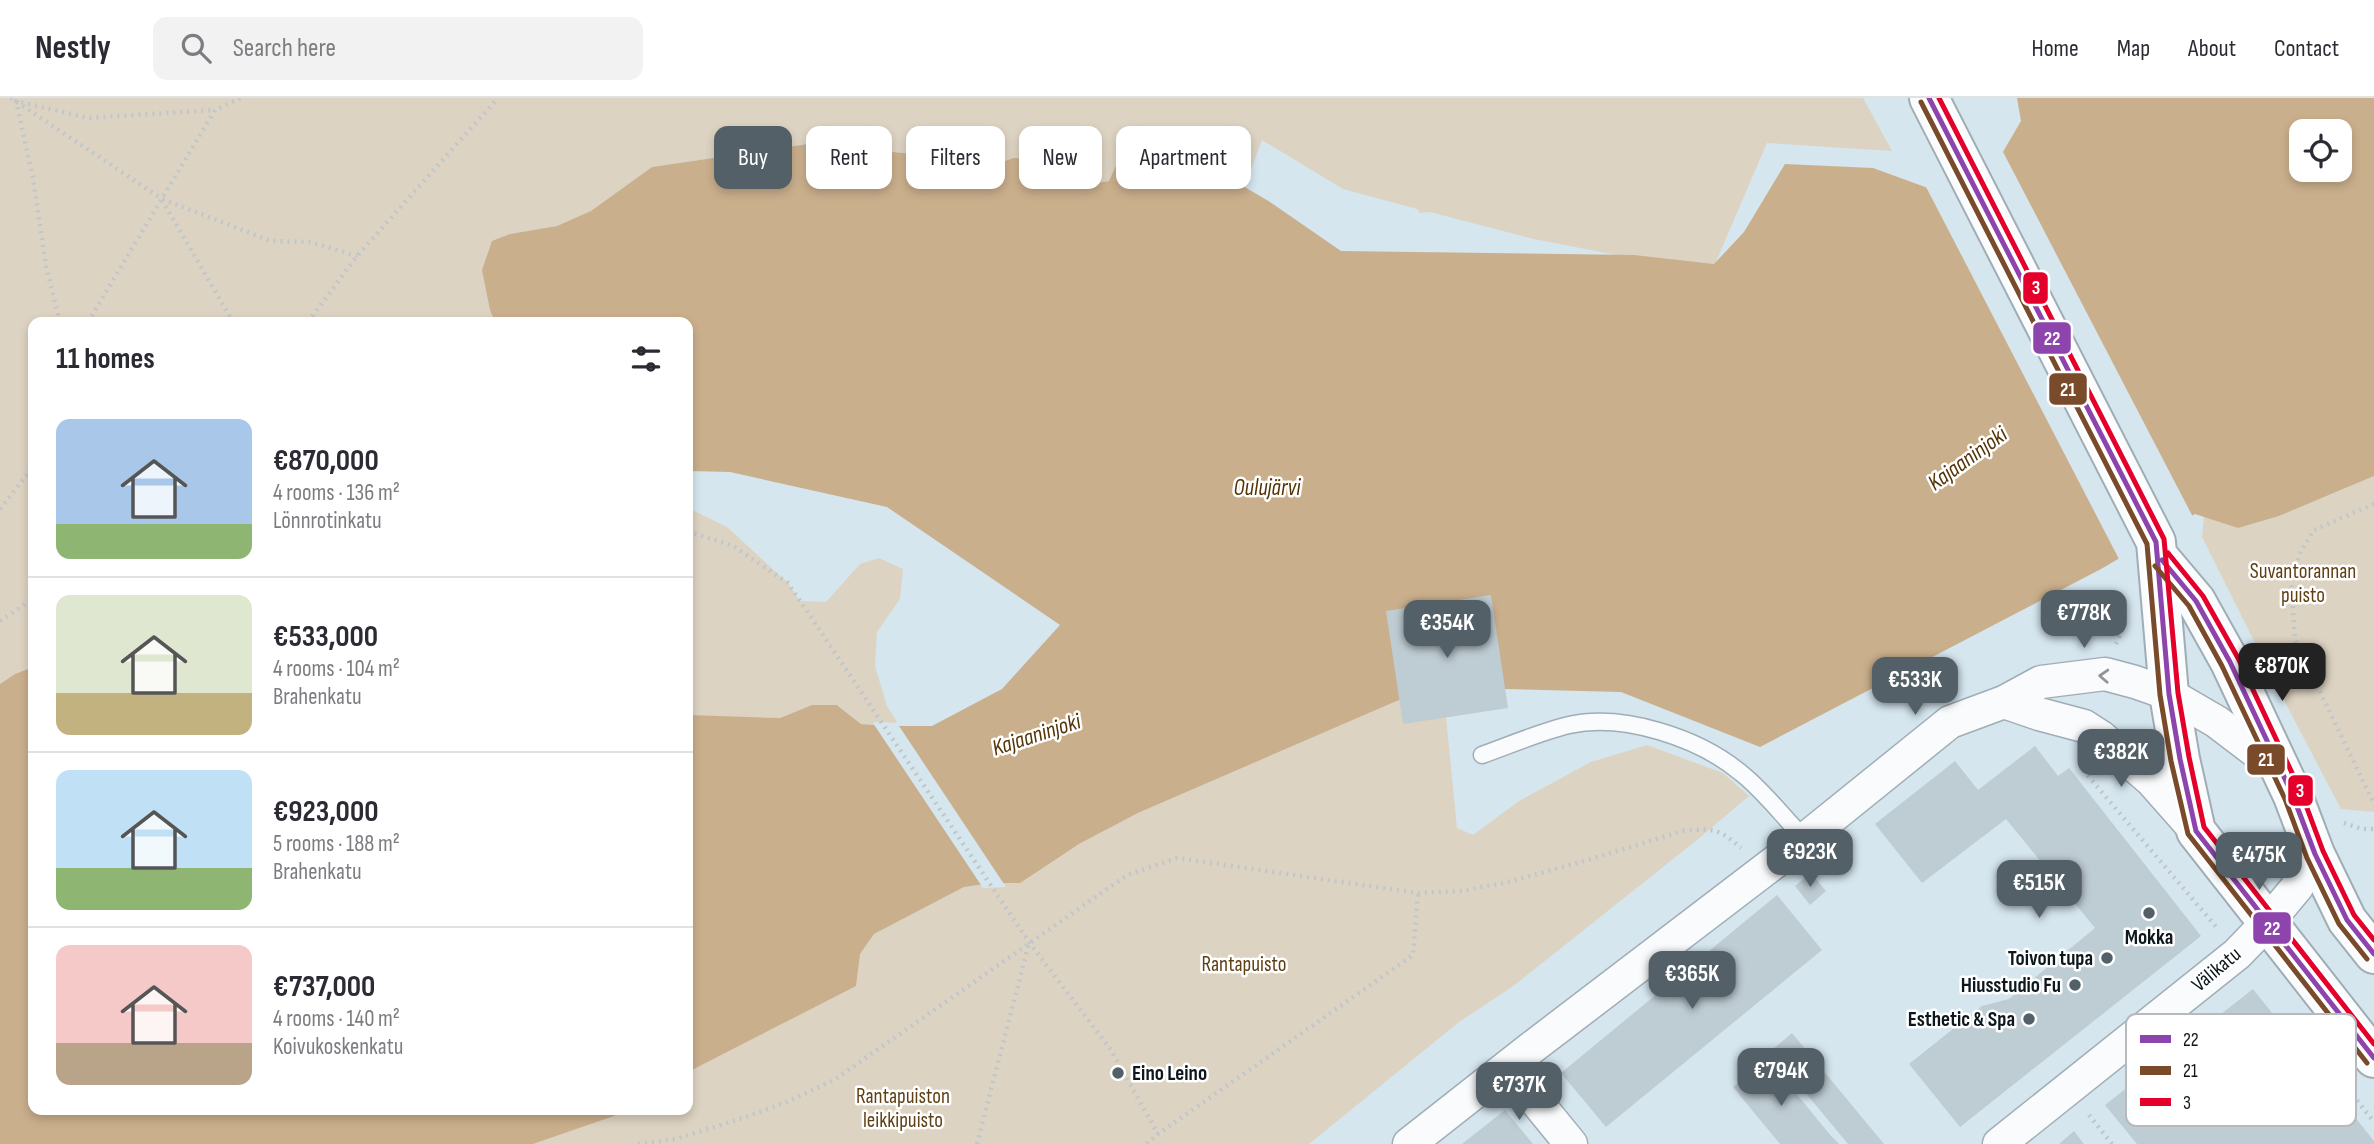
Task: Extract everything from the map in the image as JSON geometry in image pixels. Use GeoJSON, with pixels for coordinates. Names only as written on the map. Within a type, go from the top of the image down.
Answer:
{"type":"FeatureCollection","features":[{"type":"Feature","properties":{"kind":"main road"},"geometry":{"type":"LineString","coordinates":[[1929,98],[2157,549],[2196,601],[2230,662],[2347,920],[2374,954]]}},
{"type":"Feature","properties":{"kind":"main road"},"geometry":{"type":"LineString","coordinates":[[2157,549],[2169,694],[2196,831],[2340,1014]]}},
{"type":"Feature","properties":{"kind":"main road"},"geometry":{"type":"LineString","coordinates":[[2356,1035],[2374,1058]]}},
{"type":"Feature","properties":{"kind":"street"},"geometry":{"type":"LineString","coordinates":[[1409,1144],[1805,839],[1950,722],[2004,702],[2041,682],[2105,674],[2135,681],[2169,694],[2217,722],[2280,770]]}},
{"type":"Feature","properties":{"kind":"street"},"geometry":{"type":"LineString","coordinates":[[2004,702],[2084,726],[2101,737],[2151,780],[2196,831]]}},
{"type":"Feature","properties":{"kind":"street","name":"Välikatu"},"geometry":{"type":"LineString","coordinates":[[2162,1014],[2237,954],[2267,923],[2298,887],[2315,854]]}},
{"type":"Feature","properties":{"kind":"street","name":"Välikatu"},"geometry":{"type":"LineString","coordinates":[[1999,1144],[2126,1043]]}},
{"type":"Feature","properties":{"kind":"street"},"geometry":{"type":"LineString","coordinates":[[1508,1067],[1571,1144]]}},
{"type":"Feature","properties":{"kind":"lane"},"geometry":{"type":"LineString","coordinates":[[1482,755],[1570,725],[1614,723],[1657,730],[1709,751],[1742,773],[1805,839]]}},
{"type":"Feature","properties":{"kind":"path"},"geometry":{"type":"LineString","coordinates":[[13,100],[88,118],[215,110],[241,98]]}},
{"type":"Feature","properties":{"kind":"path"},"geometry":{"type":"LineString","coordinates":[[312,317],[357,256],[498,98]]}},
{"type":"Feature","properties":{"kind":"path"},"geometry":{"type":"LineString","coordinates":[[13,100],[162,199],[271,241],[310,243],[357,256]]}},
{"type":"Feature","properties":{"kind":"path"},"geometry":{"type":"LineString","coordinates":[[13,100],[33,178],[46,266],[59,317]]}},
{"type":"Feature","properties":{"kind":"path"},"geometry":{"type":"LineString","coordinates":[[91,317],[215,110]]}},
{"type":"Feature","properties":{"kind":"path"},"geometry":{"type":"LineString","coordinates":[[162,199],[230,317]]}},
{"type":"Feature","properties":{"kind":"path"},"geometry":{"type":"LineString","coordinates":[[0,509],[28,473]]}},
{"type":"Feature","properties":{"kind":"path"},"geometry":{"type":"LineString","coordinates":[[2374,504],[2314,530],[2301,551],[2291,578],[2295,640],[2374,804]]}},
{"type":"Feature","properties":{"kind":"path"},"geometry":{"type":"LineString","coordinates":[[693,533],[733,546],[788,583],[1029,942],[1111,1050],[1158,1134]]}},
{"type":"Feature","properties":{"kind":"path"},"geometry":{"type":"LineString","coordinates":[[0,621],[28,601]]}},
{"type":"Feature","properties":{"kind":"path"},"geometry":{"type":"LineString","coordinates":[[2340,821],[2362,829],[2374,829]]}},
{"type":"Feature","properties":{"kind":"path"},"geometry":{"type":"LineString","coordinates":[[638,1144],[676,1141],[789,1101],[834,1080],[1126,875],[1177,858],[1418,893],[1462,891],[1504,883],[1683,831],[1704,829],[1722,832],[1764,870]]}},
{"type":"Feature","properties":{"kind":"path"},"geometry":{"type":"LineString","coordinates":[[1147,1144],[1413,954],[1418,893]]}},
{"type":"Feature","properties":{"kind":"path"},"geometry":{"type":"LineString","coordinates":[[977,1144],[1029,942]]}},
{"type":"Feature","properties":{"kind":"green space"},"geometry":{"type":"Polygon","coordinates":[[[0,98],[1863,98],[1892,151],[1767,143],[1715,264],[1621,256],[1534,239],[1430,212],[1420,213],[1417,209],[1343,189],[1262,140],[1251,170],[1251,126],[1116,126],[1116,166],[1109,181],[1102,182],[1102,126],[1019,126],[1019,160],[1013,158],[1005,161],[1005,126],[906,126],[906,153],[892,152],[892,126],[806,126],[806,144],[792,146],[792,126],[714,126],[714,158],[652,167],[592,211],[557,226],[510,234],[490,310],[493,317],[28,317],[28,669],[0,684],[0,98]]]}},
{"type":"Feature","properties":{"kind":"green space","name":"Suvantorannan puisto"},"geometry":{"type":"Polygon","coordinates":[[[2374,476],[2374,812],[2341,809],[2202,537],[2204,516],[2238,528],[2279,516],[2374,476]]]}},
{"type":"Feature","properties":{"kind":"green space"},"geometry":{"type":"Polygon","coordinates":[[[693,510],[727,527],[788,583],[800,601],[826,602],[860,564],[879,558],[903,569],[900,599],[877,632],[875,666],[887,706],[897,722],[886,726],[861,724],[838,705],[812,705],[780,718],[693,716],[693,510]]]}},
{"type":"Feature","properties":{"kind":"green space","name":"Rantapuisto"},"geometry":{"type":"Polygon","coordinates":[[[1399,700],[1446,717],[1457,828],[1473,835],[1519,801],[1591,762],[1647,745],[1723,773],[1749,796],[1512,987],[1459,1022],[1309,1144],[533,1144],[616,1115],[693,1115],[693,1069],[860,954],[874,934],[964,887],[992,883],[1079,844],[1138,813],[1399,700]]]}},
{"type":"Feature","properties":{"kind":"water","name":"Oulujärvi"},"geometry":{"type":"Polygon","coordinates":[[[2017,98],[2374,98],[2374,476],[2279,516],[2238,528],[2195,514],[2101,569],[1760,747],[1621,692],[1505,689],[1399,700],[1138,813],[1079,844],[1020,883],[964,887],[874,934],[860,954],[856,986],[693,1069],[693,715],[780,718],[812,705],[837,705],[861,724],[932,726],[1002,689],[1060,625],[887,507],[730,472],[693,471],[693,317],[493,317],[482,270],[492,241],[510,234],[557,226],[591,211],[652,167],[714,158],[714,189],[792,189],[792,146],[806,144],[806,189],[892,189],[892,152],[906,153],[906,189],[1005,189],[1005,161],[1013,158],[1019,158],[1019,189],[1102,189],[1102,182],[1109,181],[1116,166],[1116,189],[1248,189],[1341,251],[1634,255],[1714,264],[1744,232],[1785,164],[1873,168],[1939,192],[1986,181],[2021,121],[2017,98]]]}},
{"type":"Feature","properties":{"kind":"water"},"geometry":{"type":"Polygon","coordinates":[[[28,669],[28,1115],[616,1115],[533,1144],[0,1144],[0,684],[28,669]]]}},
{"type":"Feature","properties":{"kind":"pier"},"geometry":{"type":"Polygon","coordinates":[[[2001,148],[2194,519],[2120,561],[1924,183],[1939,189],[1984,178],[2001,148]]]}},
{"type":"Feature","properties":{"kind":"pier"},"geometry":{"type":"Polygon","coordinates":[[[873,723],[897,723],[1006,887],[983,888],[873,723]]]}},
{"type":"Feature","properties":{"kind":"building"},"geometry":{"type":"Polygon","coordinates":[[[1491,595],[1508,708],[1403,724],[1386,611],[1491,595]]]}},
{"type":"Feature","properties":{"kind":"building"},"geometry":{"type":"Polygon","coordinates":[[[2035,746],[2058,776],[2069,768],[2201,936],[1960,1127],[1909,1064],[1982,1006],[2009,999],[2095,928],[2006,819],[1922,883],[1875,824],[1955,761],[1978,790],[2035,746]]]}},
{"type":"Feature","properties":{"kind":"building"},"geometry":{"type":"Polygon","coordinates":[[[1811,873],[1826,891],[1810,905],[1795,886],[1811,873]]]}},
{"type":"Feature","properties":{"kind":"building"},"geometry":{"type":"Polygon","coordinates":[[[1777,895],[1822,950],[1606,1127],[1561,1073],[1777,895]]]}},
{"type":"Feature","properties":{"kind":"building"},"geometry":{"type":"Polygon","coordinates":[[[2253,989],[2273,1014],[2221,1014],[2253,989]]]}},
{"type":"Feature","properties":{"kind":"building"},"geometry":{"type":"Polygon","coordinates":[[[1792,1033],[1884,1144],[1848,1144],[1771,1051],[1792,1033]]]}},
{"type":"Feature","properties":{"kind":"building"},"geometry":{"type":"Polygon","coordinates":[[[1768,1059],[1839,1144],[1780,1144],[1733,1087],[1768,1059]]]}},
{"type":"Feature","properties":{"kind":"building"},"geometry":{"type":"Polygon","coordinates":[[[2126,1089],[2126,1126],[2356,1126],[2356,1118],[2374,1144],[2137,1144],[2105,1105],[2126,1089]]]}},
{"type":"Feature","properties":{"kind":"building"},"geometry":{"type":"Polygon","coordinates":[[[1505,1110],[1533,1144],[1462,1144],[1505,1110]]]}},
{"type":"Feature","properties":{"kind":"building"},"geometry":{"type":"Polygon","coordinates":[[[2074,1131],[2084,1144],[2059,1144],[2074,1131]]]}},
{"type":"Feature","properties":{"kind":"transit line","name":"22"},"geometry":{"type":"LineString","coordinates":[[1929,98],[2156,542],[2169,694],[2196,831],[2339,1014]]}},
{"type":"Feature","properties":{"kind":"transit line","name":"3"},"geometry":{"type":"LineString","coordinates":[[1939,98],[2164,539],[2178,693],[2204,827],[2350,1014]]}},
{"type":"Feature","properties":{"kind":"transit line","name":"21"},"geometry":{"type":"LineString","coordinates":[[1921,102],[2147,544],[2160,695],[2171,761],[2188,834],[2329,1014]]}},
{"type":"Feature","properties":{"kind":"transit line","name":"3"},"geometry":{"type":"LineString","coordinates":[[2168,553],[2203,596],[2238,658],[2301,792],[2323,851],[2354,915],[2374,940]]}},
{"type":"Feature","properties":{"kind":"transit line","name":"22"},"geometry":{"type":"LineString","coordinates":[[2162,560],[2196,601],[2230,662],[2347,920],[2374,954]]}},
{"type":"Feature","properties":{"kind":"transit line","name":"21"},"geometry":{"type":"LineString","coordinates":[[2155,566],[2189,606],[2222,666],[2285,799],[2307,858],[2339,924],[2367,959]]}},
{"type":"Feature","properties":{"kind":"transit line","name":"3"},"geometry":{"type":"LineString","coordinates":[[2356,1021],[2374,1044]]}},
{"type":"Feature","properties":{"kind":"transit line","name":"22"},"geometry":{"type":"LineString","coordinates":[[2356,1035],[2374,1058]]}},
{"type":"Feature","properties":{"kind":"transit line","name":"21"},"geometry":{"type":"LineString","coordinates":[[2356,1049],[2367,1063]]}},
{"type":"Feature","properties":{"kind":"place","name":"Mokka"},"geometry":{"type":"Point","coordinates":[2149,913]}},
{"type":"Feature","properties":{"kind":"place","name":"Toivon tupa"},"geometry":{"type":"Point","coordinates":[2107,958]}},
{"type":"Feature","properties":{"kind":"place","name":"Hiusstudio Fu"},"geometry":{"type":"Point","coordinates":[2075,985]}},
{"type":"Feature","properties":{"kind":"place","name":"Esthetic & Spa"},"geometry":{"type":"Point","coordinates":[2029,1019]}},
{"type":"Feature","properties":{"kind":"place","name":"Eino Leino"},"geometry":{"type":"Point","coordinates":[1118,1073]}},
{"type":"Feature","properties":{"kind":"water label","name":"Kajaaninjoki"},"geometry":{"type":"Point","coordinates":[1967,458]}},
{"type":"Feature","properties":{"kind":"water label","name":"Kajaaninjoki"},"geometry":{"type":"Point","coordinates":[1036,734]}},
{"type":"Feature","properties":{"kind":"park label","name":"Rantapuiston leikkipuisto"},"geometry":{"type":"Point","coordinates":[903,1108]}}]}
